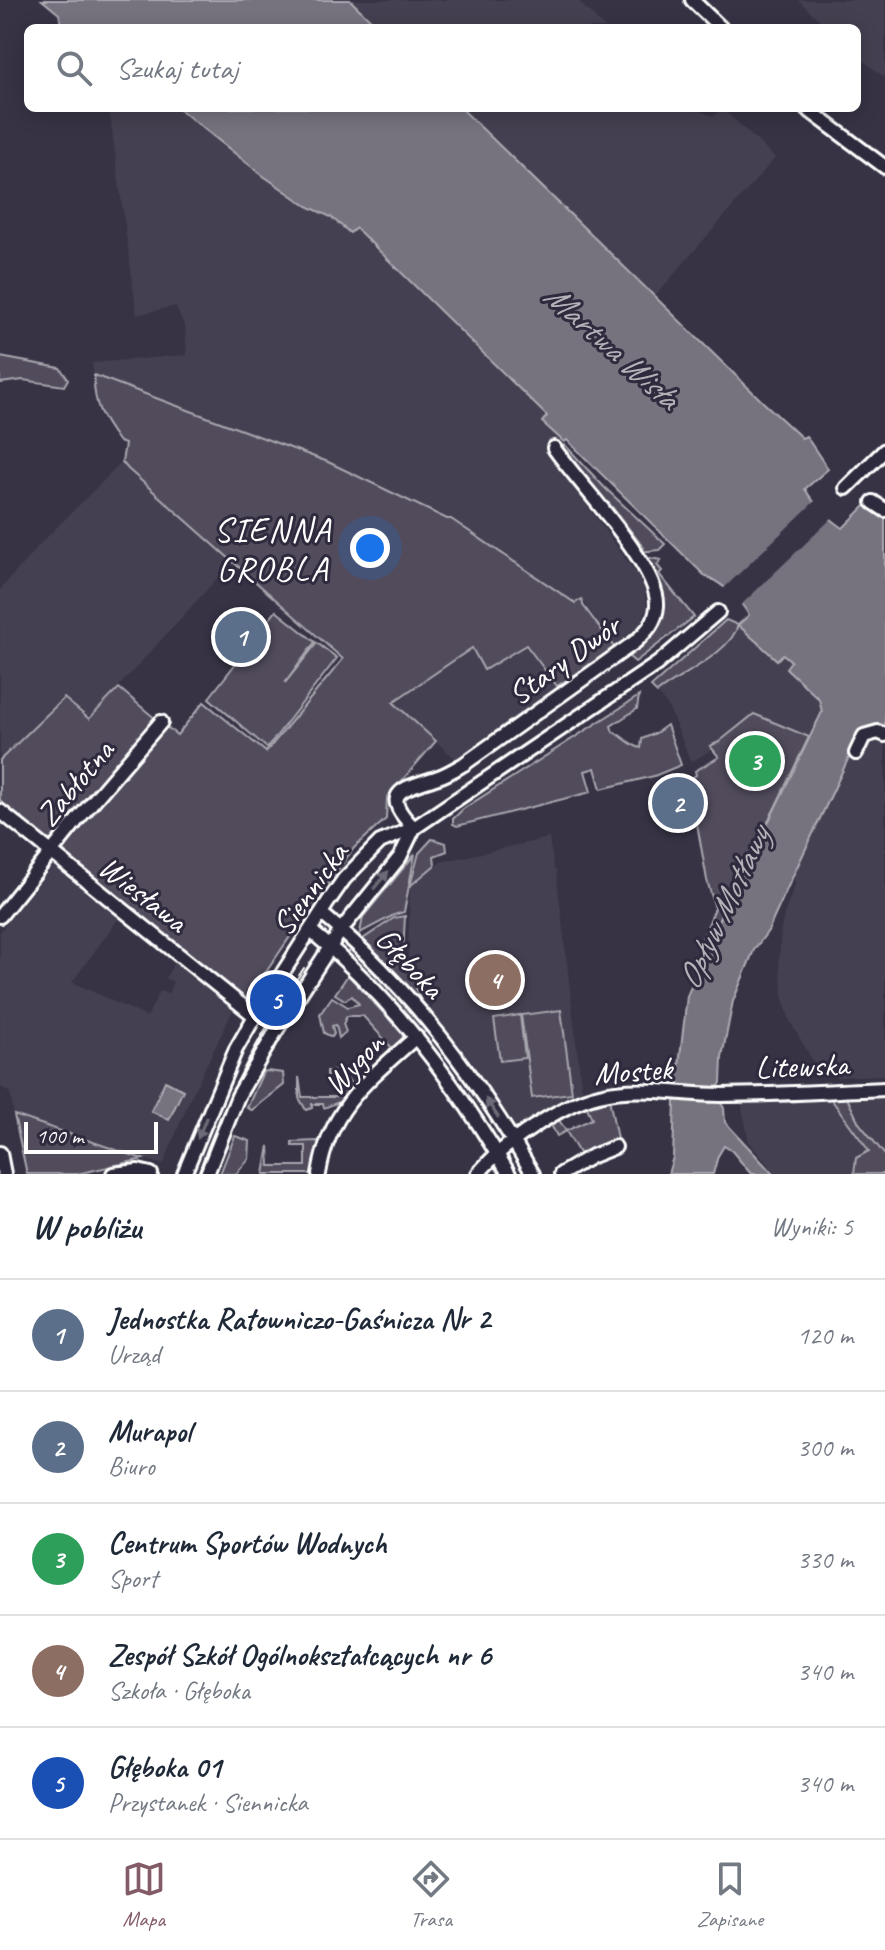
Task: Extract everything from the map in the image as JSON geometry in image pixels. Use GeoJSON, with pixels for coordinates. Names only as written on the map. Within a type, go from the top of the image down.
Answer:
{"type":"FeatureCollection","features":[{"type":"Feature","properties":{"kind":"street"},"geometry":{"type":"LineString","coordinates":[[692,0],[717,24]]}},
{"type":"Feature","properties":{"kind":"street"},"geometry":{"type":"LineString","coordinates":[[811,112],[885,167]]}},
{"type":"Feature","properties":{"kind":"street","name":"Stary Dwór"},"geometry":{"type":"LineString","coordinates":[[414,828],[397,806],[401,791],[408,785],[442,775],[464,764],[635,642],[655,620],[657,599],[649,573],[554,448]]}},
{"type":"Feature","properties":{"kind":"street"},"geometry":{"type":"LineString","coordinates":[[846,488],[885,450]]}},
{"type":"Feature","properties":{"kind":"street"},"geometry":{"type":"LineString","coordinates":[[873,502],[885,510]]}},
{"type":"Feature","properties":{"kind":"street","name":"Siennicka"},"geometry":{"type":"LineString","coordinates":[[184,1174],[211,1107],[255,1016],[344,879],[380,842],[414,828],[643,674],[681,646],[718,612]]}},
{"type":"Feature","properties":{"kind":"street","name":"Zabłotna"},"geometry":{"type":"LineString","coordinates":[[0,916],[161,722]]}},
{"type":"Feature","properties":{"kind":"street"},"geometry":{"type":"LineString","coordinates":[[856,753],[864,736],[878,732],[885,735]]}},
{"type":"Feature","properties":{"kind":"street","name":"Wiesława"},"geometry":{"type":"LineString","coordinates":[[0,811],[255,1016]]}},
{"type":"Feature","properties":{"kind":"street","name":"Siennicka"},"geometry":{"type":"LineString","coordinates":[[207,1174],[238,1096],[276,1031],[341,930],[400,857],[414,828]]}},
{"type":"Feature","properties":{"kind":"street","name":"Głęboka"},"geometry":{"type":"LineString","coordinates":[[322,914],[396,984],[438,1032],[514,1140],[533,1174]]}},
{"type":"Feature","properties":{"kind":"street","name":"Głęboka"},"geometry":{"type":"LineString","coordinates":[[311,931],[365,980],[420,1041],[469,1109],[509,1174]]}},
{"type":"Feature","properties":{"kind":"street","name":"Wygon"},"geometry":{"type":"LineString","coordinates":[[319,1174],[330,1138],[348,1101],[363,1084],[420,1041],[438,1032]]}},
{"type":"Feature","properties":{"kind":"street","name":"Litewska"},"geometry":{"type":"LineString","coordinates":[[721,1095],[885,1089]]}},
{"type":"Feature","properties":{"kind":"street","name":"Mostek"},"geometry":{"type":"LineString","coordinates":[[478,1174],[514,1140],[577,1102],[599,1094],[623,1091],[721,1095]]}},
{"type":"Feature","properties":{"kind":"street"},"geometry":{"type":"LineString","coordinates":[[561,1174],[615,1147]]}},
{"type":"Feature","properties":{"kind":"street"},"geometry":{"type":"LineString","coordinates":[[0,1153],[4,1174]]}},
{"type":"Feature","properties":{"kind":"street"},"geometry":{"type":"LineString","coordinates":[[113,1174],[138,1171],[151,1174]]}},
{"type":"Feature","properties":{"kind":"shaded area"},"geometry":{"type":"Polygon","coordinates":[[[350,0],[577,0],[601,24],[375,24],[350,0]]]}},
{"type":"Feature","properties":{"kind":"shaded area"},"geometry":{"type":"Polygon","coordinates":[[[798,0],[885,0],[885,78],[861,59],[861,24],[824,24],[798,0]]]}},
{"type":"Feature","properties":{"kind":"shaded area"},"geometry":{"type":"Polygon","coordinates":[[[110,112],[183,112],[293,197],[331,217],[349,233],[355,227],[547,416],[542,422],[562,440],[548,452],[563,471],[561,475],[570,482],[643,583],[647,607],[641,623],[614,647],[582,599],[575,603],[451,519],[328,462],[94,375],[92,363],[187,355],[185,327],[175,306],[137,315],[110,112]]]}},
{"type":"Feature","properties":{"kind":"shaded area"},"geometry":{"type":"Polygon","coordinates":[[[465,112],[702,112],[714,116],[718,112],[726,112],[775,158],[655,296],[465,112]]]}},
{"type":"Feature","properties":{"kind":"shaded area"},"geometry":{"type":"Polygon","coordinates":[[[0,357],[60,368],[68,379],[64,386],[23,380],[0,383],[0,357]]]}},
{"type":"Feature","properties":{"kind":"shaded area"},"geometry":{"type":"Polygon","coordinates":[[[94,375],[328,462],[451,519],[575,603],[582,599],[583,605],[614,647],[557,686],[526,645],[484,670],[472,648],[393,702],[436,741],[387,798],[386,819],[354,848],[300,918],[247,1000],[61,847],[119,778],[130,770],[128,767],[164,725],[177,735],[204,702],[266,752],[343,659],[128,469],[122,462],[125,444],[119,442],[100,411],[94,375]]]}},
{"type":"Feature","properties":{"kind":"shaded area"},"geometry":{"type":"Polygon","coordinates":[[[565,445],[604,487],[665,544],[659,550],[638,552],[644,548],[609,503],[603,507],[560,447],[565,445]]]}},
{"type":"Feature","properties":{"kind":"shaded area"},"geometry":{"type":"Polygon","coordinates":[[[122,462],[233,561],[89,719],[59,703],[0,760],[0,590],[39,545],[122,462]]]}},
{"type":"Feature","properties":{"kind":"shaded area"},"geometry":{"type":"Polygon","coordinates":[[[650,558],[661,560],[657,565],[662,571],[659,574],[694,617],[635,662],[627,655],[652,633],[663,614],[664,604],[648,561],[650,558]]]}},
{"type":"Feature","properties":{"kind":"shaded area"},"geometry":{"type":"Polygon","coordinates":[[[276,611],[315,642],[285,683],[317,643],[337,658],[267,748],[209,698],[276,611]]]}},
{"type":"Feature","properties":{"kind":"shaded area"},"geometry":{"type":"Polygon","coordinates":[[[726,620],[738,625],[715,654],[657,693],[651,687],[726,620]]]}},
{"type":"Feature","properties":{"kind":"shaded area"},"geometry":{"type":"Polygon","coordinates":[[[738,625],[776,660],[783,654],[792,662],[786,669],[819,699],[822,712],[809,737],[754,714],[711,746],[713,749],[691,762],[668,706],[657,693],[681,675],[697,668],[736,634],[738,625]]]}},
{"type":"Feature","properties":{"kind":"shaded area"},"geometry":{"type":"Polygon","coordinates":[[[526,644],[557,686],[458,761],[392,703],[472,648],[526,644]]]}},
{"type":"Feature","properties":{"kind":"shaded area"},"geometry":{"type":"Polygon","coordinates":[[[119,688],[157,720],[56,840],[47,840],[0,801],[0,760],[64,698],[89,719],[119,688]]]}},
{"type":"Feature","properties":{"kind":"shaded area"},"geometry":{"type":"Polygon","coordinates":[[[639,696],[637,709],[611,726],[613,732],[641,748],[642,739],[667,725],[681,765],[654,776],[601,789],[595,768],[585,771],[591,792],[457,826],[453,824],[453,819],[463,809],[639,696]]]}},
{"type":"Feature","properties":{"kind":"shaded area"},"geometry":{"type":"Polygon","coordinates":[[[754,714],[809,737],[743,874],[735,881],[730,906],[724,908],[706,950],[699,947],[715,908],[697,824],[695,819],[688,820],[681,786],[691,783],[695,771],[719,757],[710,746],[754,714]]]}},
{"type":"Feature","properties":{"kind":"shaded area"},"geometry":{"type":"Polygon","coordinates":[[[876,739],[885,742],[885,1075],[833,1077],[831,1074],[820,1074],[790,1021],[779,961],[781,930],[796,882],[791,880],[849,757],[861,757],[869,742],[876,739]]]}},
{"type":"Feature","properties":{"kind":"shaded area"},"geometry":{"type":"Polygon","coordinates":[[[549,838],[556,870],[582,1092],[517,1129],[471,1060],[431,1010],[436,1000],[408,960],[410,886],[441,862],[549,838]]]}},
{"type":"Feature","properties":{"kind":"shaded area"},"geometry":{"type":"Polygon","coordinates":[[[432,839],[446,843],[447,851],[434,856],[435,865],[410,886],[419,853],[432,839]]]}},
{"type":"Feature","properties":{"kind":"shaded area"},"geometry":{"type":"Polygon","coordinates":[[[415,854],[404,912],[360,933],[363,917],[415,854]]]}},
{"type":"Feature","properties":{"kind":"shaded area"},"geometry":{"type":"Polygon","coordinates":[[[54,865],[119,918],[72,982],[147,1017],[160,991],[168,994],[173,982],[166,978],[174,962],[233,1010],[190,1099],[163,1165],[14,1115],[10,1092],[0,1087],[0,932],[54,865]]]}},
{"type":"Feature","properties":{"kind":"shaded area"},"geometry":{"type":"Polygon","coordinates":[[[405,916],[403,954],[422,1003],[363,939],[394,918],[405,916]]]}},
{"type":"Feature","properties":{"kind":"shaded area"},"geometry":{"type":"Polygon","coordinates":[[[354,946],[429,1028],[421,1035],[346,955],[354,946]]]}},
{"type":"Feature","properties":{"kind":"shaded area"},"geometry":{"type":"Polygon","coordinates":[[[348,975],[401,1032],[405,1041],[392,1048],[363,1016],[347,1016],[343,1024],[346,1032],[339,1038],[336,1025],[332,1026],[332,1037],[324,1033],[320,1014],[332,997],[348,1007],[359,1004],[352,996],[345,1000],[335,994],[348,975]]]}},
{"type":"Feature","properties":{"kind":"shaded area"},"geometry":{"type":"Polygon","coordinates":[[[561,1010],[572,1093],[532,1098],[521,1015],[561,1010]]]}},
{"type":"Feature","properties":{"kind":"shaded area"},"geometry":{"type":"Polygon","coordinates":[[[520,1015],[525,1058],[500,1061],[494,1019],[520,1015]]]}},
{"type":"Feature","properties":{"kind":"shaded area"},"geometry":{"type":"Polygon","coordinates":[[[327,1071],[340,1071],[350,1082],[351,1088],[339,1102],[324,1108],[323,1104],[312,1104],[312,1108],[306,1110],[299,1098],[299,1077],[302,1097],[339,1097],[338,1076],[327,1076],[327,1071]]]}},
{"type":"Feature","properties":{"kind":"shaded area"},"geometry":{"type":"Polygon","coordinates":[[[263,1072],[283,1073],[284,1085],[252,1110],[247,1108],[263,1072]]]}},
{"type":"Feature","properties":{"kind":"shaded area"},"geometry":{"type":"Polygon","coordinates":[[[885,1096],[885,1155],[865,1131],[846,1099],[885,1096]]]}},
{"type":"Feature","properties":{"kind":"shaded area"},"geometry":{"type":"Polygon","coordinates":[[[609,1098],[618,1144],[582,1158],[566,1131],[592,1119],[586,1105],[609,1098]]]}},
{"type":"Feature","properties":{"kind":"shaded area"},"geometry":{"type":"Polygon","coordinates":[[[847,1098],[859,1123],[885,1155],[885,1174],[854,1174],[856,1158],[869,1151],[831,1099],[847,1098]]]}},
{"type":"Feature","properties":{"kind":"shaded area"},"geometry":{"type":"Polygon","coordinates":[[[831,1099],[870,1151],[854,1169],[854,1174],[776,1174],[749,1142],[741,1102],[831,1099]]]}},
{"type":"Feature","properties":{"kind":"shaded area"},"geometry":{"type":"Polygon","coordinates":[[[14,1115],[143,1159],[77,1174],[27,1174],[14,1115]]]}},
{"type":"Feature","properties":{"kind":"shaded area"},"geometry":{"type":"Polygon","coordinates":[[[559,1120],[566,1131],[557,1136],[551,1125],[559,1120]]]}},
{"type":"Feature","properties":{"kind":"shaded area"},"geometry":{"type":"Polygon","coordinates":[[[235,1136],[250,1141],[249,1159],[236,1174],[220,1174],[235,1136]]]}},
{"type":"Feature","properties":{"kind":"shaded area"},"geometry":{"type":"Polygon","coordinates":[[[318,1141],[321,1146],[312,1174],[264,1174],[269,1146],[270,1166],[306,1166],[306,1146],[292,1146],[292,1142],[318,1141]]]}},
{"type":"Feature","properties":{"kind":"water"},"geometry":{"type":"Polygon","coordinates":[[[42,0],[350,0],[375,24],[61,24],[59,14],[42,0]]]}},
{"type":"Feature","properties":{"kind":"water","name":"Martwa Wisła"},"geometry":{"type":"Polygon","coordinates":[[[183,112],[465,112],[764,403],[802,438],[806,436],[828,469],[805,489],[822,511],[843,528],[867,504],[885,516],[885,733],[878,731],[854,757],[849,757],[768,931],[754,950],[733,1001],[722,1057],[721,1083],[718,1087],[725,1122],[773,1174],[751,1174],[724,1146],[713,1174],[668,1174],[673,1157],[675,1101],[678,1099],[687,996],[724,908],[730,906],[735,881],[743,874],[822,712],[819,699],[786,668],[791,661],[783,654],[777,660],[738,625],[749,615],[735,596],[704,575],[567,440],[564,442],[542,422],[547,416],[356,228],[350,233],[331,217],[307,206],[262,175],[183,112]]]}},
{"type":"Feature","properties":{"kind":"water"},"geometry":{"type":"Polygon","coordinates":[[[165,1081],[183,1090],[169,1120],[151,1111],[165,1081]]]}},
{"type":"Feature","properties":{"kind":"pier"},"geometry":{"type":"Polygon","coordinates":[[[816,500],[833,517],[740,606],[723,589],[816,500]]]}},
{"type":"Feature","properties":{"kind":"tram line"},"geometry":{"type":"LineString","coordinates":[[198,1174],[219,1119],[244,1068],[304,968]]}},
{"type":"Feature","properties":{"kind":"place","name":"Jednostka Ratowniczo-Gaśnicza Nr 2"},"geometry":{"type":"Point","coordinates":[241,637]}},
{"type":"Feature","properties":{"kind":"place","name":"Centrum Sportów Wodnych"},"geometry":{"type":"Point","coordinates":[755,761]}},
{"type":"Feature","properties":{"kind":"place","name":"Murapol"},"geometry":{"type":"Point","coordinates":[678,803]}},
{"type":"Feature","properties":{"kind":"place","name":"Zespół Szkół Ogólnokształcących nr 6"},"geometry":{"type":"Point","coordinates":[495,980]}},
{"type":"Feature","properties":{"kind":"place","name":"Głęboka 01"},"geometry":{"type":"Point","coordinates":[276,1000]}},
{"type":"Feature","properties":{"kind":"district","name":"SIENNA GROBLA"},"geometry":{"type":"Point","coordinates":[273,548]}},
{"type":"Feature","properties":{"kind":"water label","name":"Opływ Motławy"},"geometry":{"type":"Point","coordinates":[723,908]}}]}
